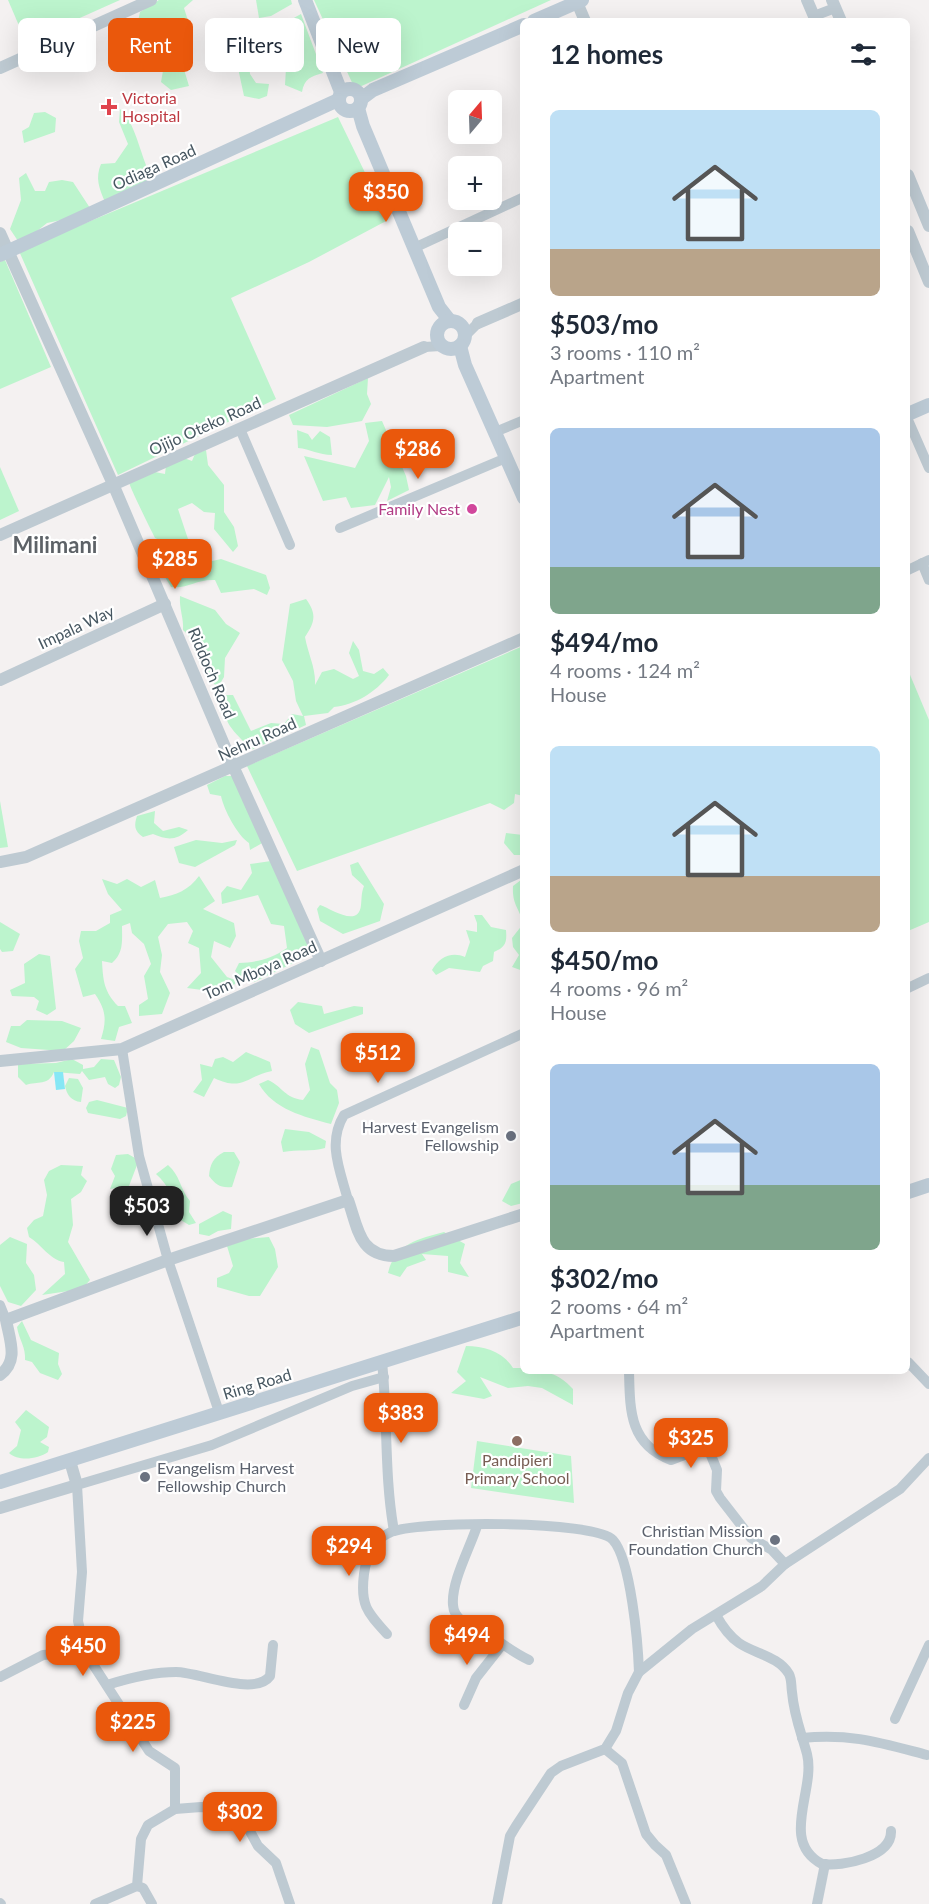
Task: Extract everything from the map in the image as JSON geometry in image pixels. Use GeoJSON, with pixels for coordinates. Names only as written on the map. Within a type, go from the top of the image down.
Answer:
{"type":"FeatureCollection","features":[{"type":"Feature","properties":{"kind":"main road"},"geometry":{"type":"LineString","coordinates":[[305,0],[348,98],[363,126],[451,336],[520,489]]}},
{"type":"Feature","properties":{"kind":"main road"},"geometry":{"type":"LineString","coordinates":[[541,18],[578,1]]}},
{"type":"Feature","properties":{"kind":"main road"},"geometry":{"type":"LineString","coordinates":[[348,98],[373,90],[520,27]]}},
{"type":"Feature","properties":{"kind":"main road","name":"Odiaga Road"},"geometry":{"type":"LineString","coordinates":[[4,253],[348,98]]}},
{"type":"Feature","properties":{"kind":"main road"},"geometry":{"type":"LineString","coordinates":[[910,413],[929,405]]}},
{"type":"Feature","properties":{"kind":"main road"},"geometry":{"type":"LineString","coordinates":[[910,1191],[929,1185]]}},
{"type":"Feature","properties":{"kind":"main road","name":"Ring Road"},"geometry":{"type":"LineString","coordinates":[[0,1482],[520,1318]]}},
{"type":"Feature","properties":{"kind":"street"},"geometry":{"type":"LineString","coordinates":[[0,68],[151,0]]}},
{"type":"Feature","properties":{"kind":"street"},"geometry":{"type":"LineString","coordinates":[[807,0],[815,18]]}},
{"type":"Feature","properties":{"kind":"street"},"geometry":{"type":"LineString","coordinates":[[578,1],[584,18]]}},
{"type":"Feature","properties":{"kind":"street"},"geometry":{"type":"LineString","coordinates":[[816,18],[834,4],[840,18]]}},
{"type":"Feature","properties":{"kind":"street"},"geometry":{"type":"LineString","coordinates":[[910,184],[929,226]]}},
{"type":"Feature","properties":{"kind":"street"},"geometry":{"type":"LineString","coordinates":[[414,248],[520,199]]}},
{"type":"Feature","properties":{"kind":"street","name":"Riddoch Road"},"geometry":{"type":"LineString","coordinates":[[0,233],[4,253],[113,484],[234,768],[321,961]]}},
{"type":"Feature","properties":{"kind":"street"},"geometry":{"type":"LineString","coordinates":[[910,236],[929,282]]}},
{"type":"Feature","properties":{"kind":"street","name":"Ojijo Oteko Road"},"geometry":{"type":"LineString","coordinates":[[0,535],[520,305]]}},
{"type":"Feature","properties":{"kind":"street"},"geometry":{"type":"LineString","coordinates":[[495,432],[520,422]]}},
{"type":"Feature","properties":{"kind":"street"},"geometry":{"type":"LineString","coordinates":[[910,425],[929,468]]}},
{"type":"Feature","properties":{"kind":"street"},"geometry":{"type":"LineString","coordinates":[[240,429],[290,545]]}},
{"type":"Feature","properties":{"kind":"street"},"geometry":{"type":"LineString","coordinates":[[340,528],[507,458]]}},
{"type":"Feature","properties":{"kind":"street"},"geometry":{"type":"LineString","coordinates":[[910,569],[926,562],[929,580]]}},
{"type":"Feature","properties":{"kind":"street","name":"Impala Way"},"geometry":{"type":"LineString","coordinates":[[0,680],[165,604]]}},
{"type":"Feature","properties":{"kind":"street","name":"Nehru Road"},"geometry":{"type":"LineString","coordinates":[[0,862],[26,857],[234,768],[520,640]]}},
{"type":"Feature","properties":{"kind":"street","name":"Tom Mboya Road"},"geometry":{"type":"LineString","coordinates":[[0,1060],[122,1049],[520,872]]}},
{"type":"Feature","properties":{"kind":"street"},"geometry":{"type":"LineString","coordinates":[[910,987],[929,978]]}},
{"type":"Feature","properties":{"kind":"street"},"geometry":{"type":"LineString","coordinates":[[520,1035],[344,1115],[336,1128],[334,1142],[348,1200],[364,1244],[372,1253],[394,1256],[520,1215]]}},
{"type":"Feature","properties":{"kind":"street"},"geometry":{"type":"LineString","coordinates":[[122,1049],[139,1156],[168,1260],[219,1412]]}},
{"type":"Feature","properties":{"kind":"street"},"geometry":{"type":"LineString","coordinates":[[6,1320],[168,1260],[348,1200]]}},
{"type":"Feature","properties":{"kind":"street"},"geometry":{"type":"LineString","coordinates":[[0,1305],[6,1320],[13,1357],[10,1365],[0,1375]]}},
{"type":"Feature","properties":{"kind":"street"},"geometry":{"type":"LineString","coordinates":[[382,1362],[388,1490],[394,1531]]}},
{"type":"Feature","properties":{"kind":"street"},"geometry":{"type":"LineString","coordinates":[[910,1364],[929,1384]]}},
{"type":"Feature","properties":{"kind":"street"},"geometry":{"type":"LineString","coordinates":[[629,1374],[631,1413],[645,1444],[656,1454],[671,1460],[705,1447],[708,1448],[717,1470],[715,1483],[720,1498],[751,1538],[772,1550],[786,1564]]}},
{"type":"Feature","properties":{"kind":"street"},"geometry":{"type":"LineString","coordinates":[[0,1508],[212,1445],[352,1386],[384,1377]]}},
{"type":"Feature","properties":{"kind":"street"},"geometry":{"type":"LineString","coordinates":[[497,1904],[510,1836],[536,1793],[561,1766],[605,1749],[616,1731],[628,1692],[639,1672],[692,1629],[762,1586],[786,1564],[900,1489],[929,1458]]}},
{"type":"Feature","properties":{"kind":"street"},"geometry":{"type":"LineString","coordinates":[[70,1461],[76,1485],[82,1572],[78,1621],[85,1652],[149,1751],[175,1768],[175,1809]]}},
{"type":"Feature","properties":{"kind":"street"},"geometry":{"type":"LineString","coordinates":[[387,1634],[363,1604],[362,1592],[365,1566],[372,1548],[386,1534],[394,1531],[450,1525],[532,1525],[583,1528],[608,1535],[615,1542],[620,1554],[632,1598],[639,1672]]}},
{"type":"Feature","properties":{"kind":"street"},"geometry":{"type":"LineString","coordinates":[[477,1526],[457,1583],[453,1606],[456,1615],[469,1626],[529,1660]]}},
{"type":"Feature","properties":{"kind":"street"},"geometry":{"type":"LineString","coordinates":[[716,1615],[726,1631],[738,1643],[774,1660],[789,1675],[794,1717],[808,1756],[809,1780],[801,1836],[805,1848],[816,1860],[825,1864],[843,1864],[880,1851],[889,1842],[891,1831]]}},
{"type":"Feature","properties":{"kind":"street"},"geometry":{"type":"LineString","coordinates":[[107,1685],[136,1676],[178,1672],[232,1683],[262,1683],[270,1676],[273,1645]]}},
{"type":"Feature","properties":{"kind":"street"},"geometry":{"type":"LineString","coordinates":[[464,1705],[476,1678],[502,1645]]}},
{"type":"Feature","properties":{"kind":"street"},"geometry":{"type":"LineString","coordinates":[[895,1719],[929,1645]]}},
{"type":"Feature","properties":{"kind":"street"},"geometry":{"type":"LineString","coordinates":[[0,1677],[43,1655],[85,1652]]}},
{"type":"Feature","properties":{"kind":"street"},"geometry":{"type":"LineString","coordinates":[[802,1738],[826,1736],[866,1738],[927,1755]]}},
{"type":"Feature","properties":{"kind":"street"},"geometry":{"type":"LineString","coordinates":[[605,1749],[622,1763],[646,1834],[666,1855],[687,1904]]}},
{"type":"Feature","properties":{"kind":"street"},"geometry":{"type":"LineString","coordinates":[[137,1886],[141,1839],[148,1825],[175,1809],[201,1807],[231,1810],[241,1815],[258,1846],[276,1863],[290,1904]]}},
{"type":"Feature","properties":{"kind":"street"},"geometry":{"type":"LineString","coordinates":[[817,1904],[825,1864]]}},
{"type":"Feature","properties":{"kind":"street"},"geometry":{"type":"LineString","coordinates":[[95,1904],[137,1886],[143,1888],[152,1904]]}},
{"type":"Feature","properties":{"kind":"green space"},"geometry":{"type":"Polygon","coordinates":[[[8,0],[120,0],[80,18],[18,18],[18,23],[8,0]]]}},
{"type":"Feature","properties":{"kind":"green space"},"geometry":{"type":"Polygon","coordinates":[[[159,0],[193,0],[184,8],[187,18],[139,18],[140,12],[159,0]]]}},
{"type":"Feature","properties":{"kind":"green space"},"geometry":{"type":"Polygon","coordinates":[[[256,0],[291,0],[292,4],[271,16],[259,18],[256,0]]]}},
{"type":"Feature","properties":{"kind":"green space"},"geometry":{"type":"Polygon","coordinates":[[[314,0],[551,0],[401,68],[401,18],[322,18],[314,0]]]}},
{"type":"Feature","properties":{"kind":"green space"},"geometry":{"type":"Polygon","coordinates":[[[304,22],[316,54],[316,72],[323,73],[309,79],[304,84],[302,92],[285,85],[286,72],[304,72],[304,22]]]}},
{"type":"Feature","properties":{"kind":"green space"},"geometry":{"type":"Polygon","coordinates":[[[163,72],[185,72],[189,86],[171,90],[161,82],[163,72]]]}},
{"type":"Feature","properties":{"kind":"green space"},"geometry":{"type":"Polygon","coordinates":[[[239,72],[250,72],[256,83],[269,84],[267,96],[259,99],[244,96],[239,72]]]}},
{"type":"Feature","properties":{"kind":"green space"},"geometry":{"type":"Polygon","coordinates":[[[347,72],[392,72],[355,89],[347,72]]]}},
{"type":"Feature","properties":{"kind":"green space"},"geometry":{"type":"Polygon","coordinates":[[[120,109],[130,122],[149,172],[146,182],[105,202],[98,183],[101,164],[115,163],[128,144],[119,122],[120,109]]]}},
{"type":"Feature","properties":{"kind":"green space"},"geometry":{"type":"Polygon","coordinates":[[[45,112],[56,118],[55,132],[24,143],[22,131],[29,127],[34,113],[45,112]]]}},
{"type":"Feature","properties":{"kind":"green space"},"geometry":{"type":"Polygon","coordinates":[[[338,117],[388,220],[309,262],[231,298],[276,399],[118,475],[19,251],[338,117]]]}},
{"type":"Feature","properties":{"kind":"green space"},"geometry":{"type":"Polygon","coordinates":[[[26,173],[35,191],[45,191],[49,182],[62,180],[73,182],[90,208],[71,218],[47,223],[32,235],[18,241],[10,229],[21,200],[19,178],[26,173]]]}},
{"type":"Feature","properties":{"kind":"green space"},"geometry":{"type":"Polygon","coordinates":[[[5,260],[51,367],[0,389],[0,262],[5,260]]]}},
{"type":"Feature","properties":{"kind":"green space"},"geometry":{"type":"Polygon","coordinates":[[[368,378],[367,394],[371,404],[362,421],[327,427],[293,425],[289,415],[368,378]]]}},
{"type":"Feature","properties":{"kind":"green space"},"geometry":{"type":"Polygon","coordinates":[[[382,421],[406,476],[409,490],[387,501],[391,487],[389,477],[375,505],[351,508],[346,497],[323,501],[304,456],[355,468],[369,441],[365,423],[382,421]]]}},
{"type":"Feature","properties":{"kind":"green space"},"geometry":{"type":"Polygon","coordinates":[[[297,430],[308,434],[312,440],[320,431],[330,437],[332,455],[298,448],[297,430]]]}},
{"type":"Feature","properties":{"kind":"green space"},"geometry":{"type":"Polygon","coordinates":[[[206,450],[208,465],[224,485],[224,512],[234,527],[238,546],[233,552],[214,529],[215,513],[204,512],[192,503],[178,509],[190,545],[173,546],[155,538],[129,482],[155,472],[165,474],[166,465],[184,458],[192,461],[195,454],[206,450]]]}},
{"type":"Feature","properties":{"kind":"green space"},"geometry":{"type":"Polygon","coordinates":[[[0,467],[19,511],[0,520],[0,467]]]}},
{"type":"Feature","properties":{"kind":"green space"},"geometry":{"type":"Polygon","coordinates":[[[165,558],[187,558],[195,565],[221,559],[266,575],[270,588],[267,595],[254,589],[221,593],[215,580],[171,587],[159,567],[165,558]]]}},
{"type":"Feature","properties":{"kind":"green space"},"geometry":{"type":"Polygon","coordinates":[[[180,596],[215,610],[226,624],[240,633],[225,658],[224,677],[218,687],[207,674],[193,643],[183,630],[180,596]]]}},
{"type":"Feature","properties":{"kind":"green space"},"geometry":{"type":"Polygon","coordinates":[[[306,599],[313,614],[313,622],[305,637],[315,685],[322,672],[334,669],[353,679],[359,676],[349,653],[353,641],[359,650],[363,671],[374,674],[383,668],[389,675],[364,697],[350,704],[334,707],[328,713],[304,716],[306,725],[251,750],[227,720],[226,695],[233,695],[251,731],[271,723],[284,724],[292,714],[303,716],[296,701],[293,681],[282,660],[290,604],[306,599]]]}},
{"type":"Feature","properties":{"kind":"green space"},"geometry":{"type":"Polygon","coordinates":[[[520,647],[520,795],[515,794],[514,803],[504,810],[490,803],[297,871],[247,766],[520,647]]]}},
{"type":"Feature","properties":{"kind":"green space"},"geometry":{"type":"Polygon","coordinates":[[[910,675],[929,720],[929,922],[910,930],[910,675]]]}},
{"type":"Feature","properties":{"kind":"green space"},"geometry":{"type":"Polygon","coordinates":[[[225,776],[234,776],[264,842],[250,850],[249,843],[232,822],[221,796],[210,794],[207,785],[225,776]]]}},
{"type":"Feature","properties":{"kind":"green space"},"geometry":{"type":"Polygon","coordinates":[[[0,801],[8,847],[0,848],[0,801]]]}},
{"type":"Feature","properties":{"kind":"green space"},"geometry":{"type":"Polygon","coordinates":[[[155,811],[154,823],[163,831],[179,827],[188,830],[171,838],[153,834],[143,837],[136,828],[137,816],[155,811]]]}},
{"type":"Feature","properties":{"kind":"green space"},"geometry":{"type":"Polygon","coordinates":[[[506,833],[520,835],[520,855],[514,855],[504,843],[506,833]]]}},
{"type":"Feature","properties":{"kind":"green space"},"geometry":{"type":"Polygon","coordinates":[[[196,840],[222,843],[237,840],[235,845],[195,867],[179,863],[174,847],[196,840]]]}},
{"type":"Feature","properties":{"kind":"green space"},"geometry":{"type":"Polygon","coordinates":[[[271,861],[308,941],[310,955],[254,982],[245,981],[235,971],[239,963],[264,959],[287,948],[284,926],[271,924],[258,895],[222,904],[221,893],[227,886],[241,890],[252,873],[250,864],[271,861]]]}},
{"type":"Feature","properties":{"kind":"green space"},"geometry":{"type":"Polygon","coordinates":[[[358,862],[384,904],[380,921],[343,934],[320,921],[317,909],[320,905],[350,916],[355,916],[359,912],[364,886],[352,875],[350,865],[358,862]]]}},
{"type":"Feature","properties":{"kind":"green space"},"geometry":{"type":"Polygon","coordinates":[[[199,876],[215,901],[203,909],[234,923],[236,936],[230,948],[214,941],[211,957],[227,977],[238,981],[225,993],[187,988],[201,973],[199,948],[188,943],[193,931],[187,922],[168,924],[158,937],[162,955],[160,972],[170,993],[162,1014],[139,1016],[139,1005],[148,999],[144,976],[151,964],[144,944],[132,933],[130,923],[122,926],[119,955],[112,963],[102,961],[103,974],[110,996],[118,1006],[125,1006],[132,1023],[119,1027],[115,1041],[101,1039],[105,1021],[101,1005],[95,994],[83,997],[75,969],[83,958],[79,941],[81,931],[96,931],[110,923],[110,915],[122,910],[108,894],[102,879],[117,884],[127,879],[141,887],[155,880],[160,898],[182,891],[199,876]]]}},
{"type":"Feature","properties":{"kind":"green space"},"geometry":{"type":"Polygon","coordinates":[[[520,881],[520,915],[515,902],[513,886],[520,881]]]}},
{"type":"Feature","properties":{"kind":"green space"},"geometry":{"type":"Polygon","coordinates":[[[474,915],[482,915],[491,927],[506,930],[505,944],[494,952],[493,961],[483,966],[480,972],[449,968],[436,975],[432,970],[446,956],[465,957],[470,942],[466,930],[477,932],[474,915]]]}},
{"type":"Feature","properties":{"kind":"green space"},"geometry":{"type":"Polygon","coordinates":[[[0,922],[20,934],[13,951],[2,952],[0,949],[0,922]]]}},
{"type":"Feature","properties":{"kind":"green space"},"geometry":{"type":"Polygon","coordinates":[[[520,928],[520,970],[512,967],[519,955],[513,947],[512,938],[520,928]]]}},
{"type":"Feature","properties":{"kind":"green space"},"geometry":{"type":"Polygon","coordinates":[[[39,954],[50,956],[56,1009],[47,1015],[36,1010],[39,1001],[34,997],[12,996],[10,990],[25,983],[24,964],[39,954]]]}},
{"type":"Feature","properties":{"kind":"green space"},"geometry":{"type":"Polygon","coordinates":[[[298,1002],[322,1006],[324,1014],[354,1006],[363,1007],[363,1014],[309,1033],[295,1024],[290,1010],[298,1002]]]}},
{"type":"Feature","properties":{"kind":"green space"},"geometry":{"type":"Polygon","coordinates":[[[27,1020],[62,1021],[81,1028],[74,1041],[63,1051],[21,1048],[6,1042],[11,1026],[20,1026],[27,1020]]]}},
{"type":"Feature","properties":{"kind":"green space"},"geometry":{"type":"Polygon","coordinates":[[[311,1047],[319,1050],[330,1083],[337,1090],[339,1103],[331,1124],[300,1115],[281,1106],[265,1093],[259,1084],[268,1080],[288,1095],[303,1100],[310,1090],[305,1064],[311,1047]]]}},
{"type":"Feature","properties":{"kind":"green space"},"geometry":{"type":"Polygon","coordinates":[[[246,1052],[270,1062],[272,1071],[244,1082],[232,1084],[214,1078],[204,1097],[193,1092],[202,1080],[200,1064],[212,1067],[215,1059],[223,1057],[233,1062],[246,1052]]]}},
{"type":"Feature","properties":{"kind":"green space"},"geometry":{"type":"Polygon","coordinates":[[[72,1059],[83,1065],[83,1069],[94,1067],[101,1059],[114,1060],[121,1077],[119,1085],[115,1088],[108,1084],[105,1077],[89,1080],[82,1071],[80,1074],[54,1072],[46,1081],[26,1085],[18,1077],[18,1064],[56,1063],[72,1059]]]}},
{"type":"Feature","properties":{"kind":"green space"},"geometry":{"type":"Polygon","coordinates":[[[69,1078],[78,1079],[83,1088],[81,1102],[72,1099],[67,1092],[65,1086],[69,1078]]]}},
{"type":"Feature","properties":{"kind":"green space"},"geometry":{"type":"Polygon","coordinates":[[[97,1100],[128,1108],[126,1116],[120,1119],[88,1113],[86,1108],[89,1102],[97,1100]]]}},
{"type":"Feature","properties":{"kind":"green space"},"geometry":{"type":"Polygon","coordinates":[[[285,1129],[309,1132],[326,1141],[325,1148],[283,1152],[281,1142],[285,1129]]]}},
{"type":"Feature","properties":{"kind":"green space"},"geometry":{"type":"Polygon","coordinates":[[[224,1152],[234,1152],[240,1162],[232,1187],[219,1185],[209,1176],[213,1162],[224,1152]]]}},
{"type":"Feature","properties":{"kind":"green space"},"geometry":{"type":"Polygon","coordinates":[[[128,1154],[135,1158],[137,1165],[129,1186],[110,1189],[115,1176],[111,1169],[116,1155],[128,1154]]]}},
{"type":"Feature","properties":{"kind":"green space"},"geometry":{"type":"Polygon","coordinates":[[[61,1165],[83,1166],[81,1175],[87,1181],[81,1192],[71,1199],[73,1225],[68,1242],[90,1280],[82,1289],[42,1295],[65,1274],[64,1262],[54,1258],[29,1237],[27,1228],[34,1220],[43,1216],[47,1195],[44,1180],[49,1171],[61,1165]]]}},
{"type":"Feature","properties":{"kind":"green space"},"geometry":{"type":"Polygon","coordinates":[[[168,1165],[175,1173],[190,1201],[189,1212],[196,1223],[189,1225],[179,1219],[165,1183],[156,1174],[168,1165]]]}},
{"type":"Feature","properties":{"kind":"green space"},"geometry":{"type":"Polygon","coordinates":[[[520,1180],[520,1204],[511,1206],[502,1201],[511,1184],[520,1180]]]}},
{"type":"Feature","properties":{"kind":"green space"},"geometry":{"type":"Polygon","coordinates":[[[223,1211],[232,1215],[231,1229],[218,1231],[209,1236],[199,1234],[199,1224],[223,1211]]]}},
{"type":"Feature","properties":{"kind":"green space"},"geometry":{"type":"Polygon","coordinates":[[[444,1232],[465,1244],[460,1263],[469,1277],[448,1272],[448,1256],[422,1254],[426,1260],[407,1267],[400,1277],[388,1273],[391,1263],[402,1249],[417,1240],[444,1232]]]}},
{"type":"Feature","properties":{"kind":"green space"},"geometry":{"type":"Polygon","coordinates":[[[10,1237],[27,1244],[26,1263],[34,1275],[36,1290],[21,1306],[8,1302],[0,1286],[0,1245],[10,1237]]]}},
{"type":"Feature","properties":{"kind":"green space"},"geometry":{"type":"Polygon","coordinates":[[[269,1237],[275,1249],[278,1267],[260,1296],[249,1296],[217,1287],[217,1278],[229,1273],[233,1266],[227,1246],[245,1239],[269,1237]]]}},
{"type":"Feature","properties":{"kind":"green space"},"geometry":{"type":"Polygon","coordinates":[[[22,1321],[31,1340],[59,1353],[58,1364],[62,1374],[58,1380],[40,1373],[32,1362],[25,1360],[17,1327],[22,1321]]]}},
{"type":"Feature","properties":{"kind":"green space"},"geometry":{"type":"Polygon","coordinates":[[[466,1346],[480,1347],[499,1354],[513,1368],[520,1368],[520,1374],[556,1376],[573,1389],[573,1405],[542,1388],[528,1386],[508,1388],[480,1377],[492,1396],[484,1399],[451,1393],[466,1381],[457,1372],[466,1346]]]}},
{"type":"Feature","properties":{"kind":"green space"},"geometry":{"type":"Polygon","coordinates":[[[26,1410],[49,1427],[47,1437],[40,1442],[49,1447],[48,1452],[34,1458],[18,1458],[9,1453],[17,1446],[21,1430],[15,1422],[26,1410]]]}},
{"type":"Feature","properties":{"kind":"green space"},"geometry":{"type":"Polygon","coordinates":[[[477,1441],[571,1456],[574,1503],[471,1488],[477,1441]]]}},
{"type":"Feature","properties":{"kind":"water"},"geometry":{"type":"Polygon","coordinates":[[[54,1072],[63,1072],[65,1089],[56,1090],[54,1072]]]}},
{"type":"Feature","properties":{"kind":"place","name":"Victoria Hospital"},"geometry":{"type":"Point","coordinates":[109,107]}},
{"type":"Feature","properties":{"kind":"place","name":"Family Nest"},"geometry":{"type":"Point","coordinates":[472,509]}},
{"type":"Feature","properties":{"kind":"place","name":"Harvest Evangelism Fellowship"},"geometry":{"type":"Point","coordinates":[511,1136]}},
{"type":"Feature","properties":{"kind":"place","name":"Pandipieri Primary School"},"geometry":{"type":"Point","coordinates":[517,1441]}},
{"type":"Feature","properties":{"kind":"place","name":"Evangelism Harvest Fellowship Church"},"geometry":{"type":"Point","coordinates":[145,1477]}},
{"type":"Feature","properties":{"kind":"place","name":"Christian Mission Foundation Church"},"geometry":{"type":"Point","coordinates":[775,1540]}},
{"type":"Feature","properties":{"kind":"district","name":"Milimani"},"geometry":{"type":"Point","coordinates":[55,545]}}]}
